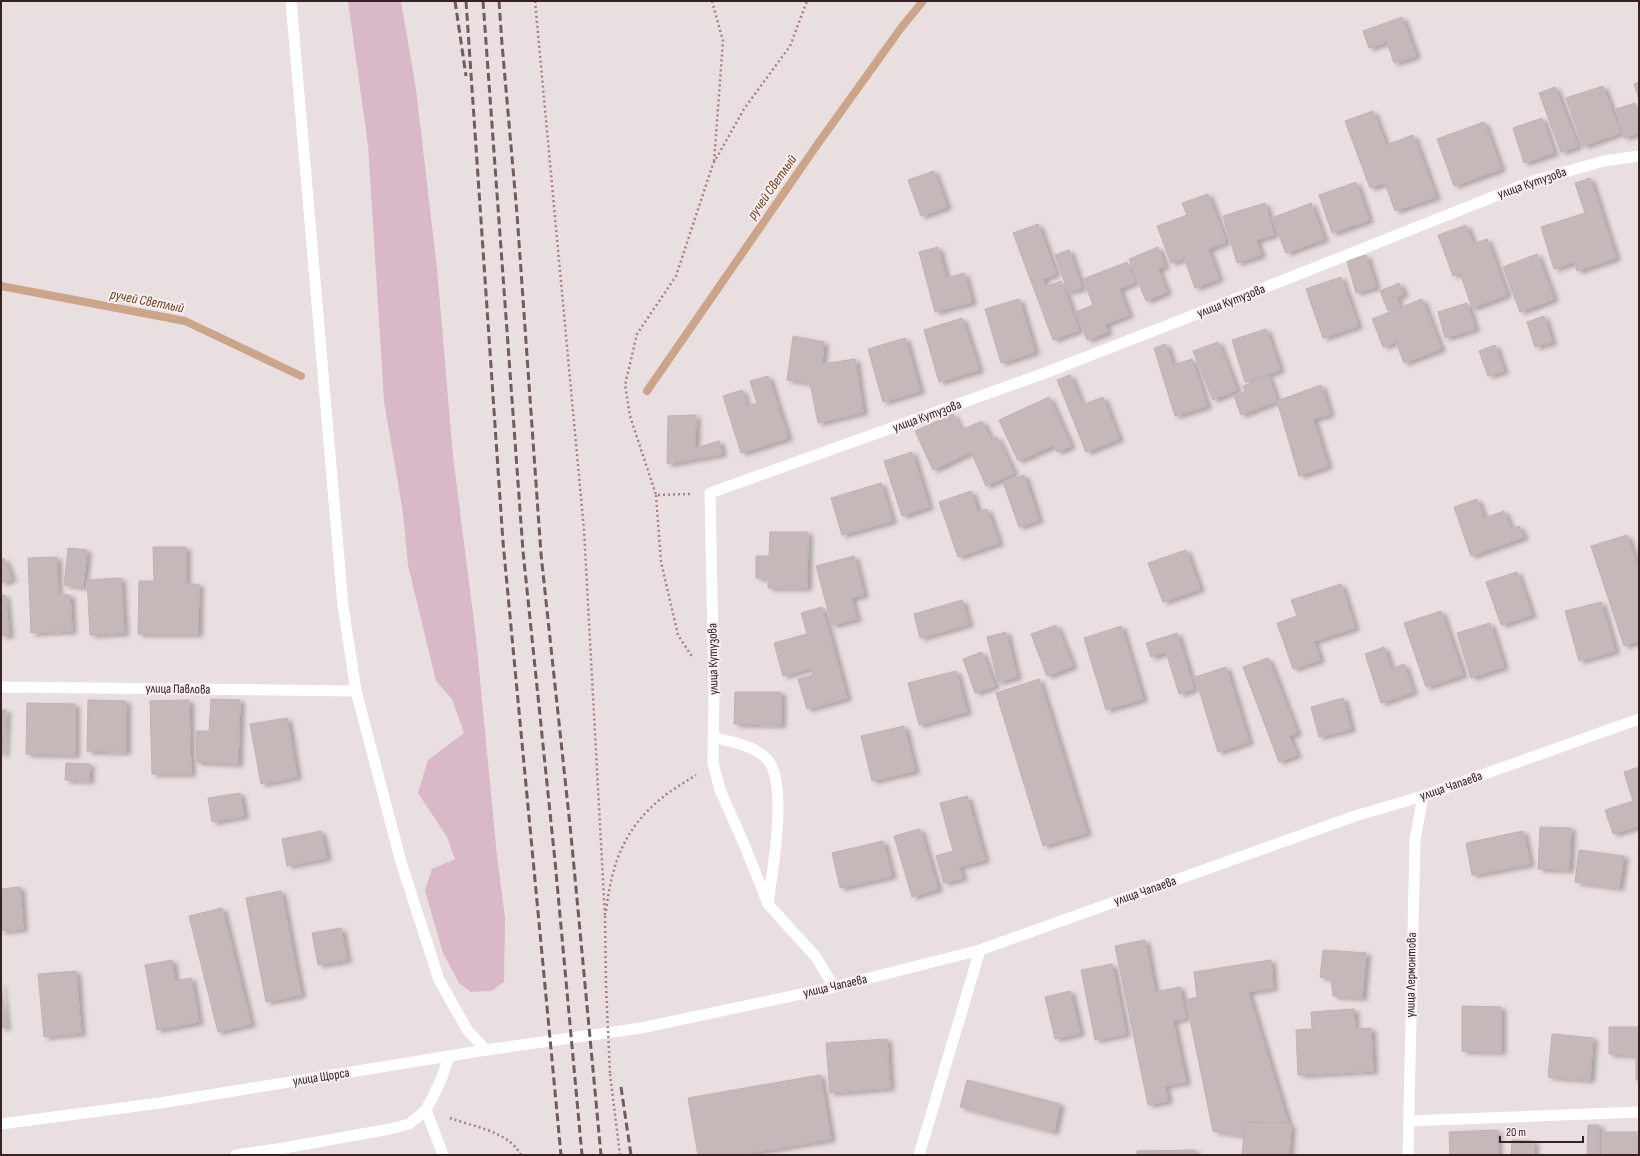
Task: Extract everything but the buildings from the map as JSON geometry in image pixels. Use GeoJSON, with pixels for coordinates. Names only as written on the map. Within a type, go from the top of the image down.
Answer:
{"type":"FeatureCollection","features":[{"type":"Feature","properties":{"kind":"street"},"geometry":{"type":"LineString","coordinates":[[291,1],[343,606],[356,691],[401,862],[439,980],[468,1031],[486,1050]]}},
{"type":"Feature","properties":{"kind":"street","name":"улица Кутузова"},"geometry":{"type":"LineString","coordinates":[[834,987],[816,957],[768,904],[720,790],[713,763],[714,692],[710,493],[1052,370],[1533,181],[1604,161],[1639,156]]}},
{"type":"Feature","properties":{"kind":"street","name":"улица Павлова"},"geometry":{"type":"LineString","coordinates":[[1,687],[356,691]]}},
{"type":"Feature","properties":{"kind":"street","name":"улица Чапаева"},"geometry":{"type":"LineString","coordinates":[[640,1028],[834,987],[980,950],[1355,816],[1423,796],[1639,719]]}},
{"type":"Feature","properties":{"kind":"street"},"geometry":{"type":"LineString","coordinates":[[713,737],[750,748],[767,759],[776,776],[779,810],[768,904]]}},
{"type":"Feature","properties":{"kind":"street","name":"улица Лермонтова"},"geometry":{"type":"LineString","coordinates":[[1408,1155],[1415,840],[1423,796]]}},
{"type":"Feature","properties":{"kind":"street"},"geometry":{"type":"LineString","coordinates":[[918,1155],[980,950]]}},
{"type":"Feature","properties":{"kind":"street","name":"улица Щорса"},"geometry":{"type":"LineString","coordinates":[[1,1124],[160,1104],[486,1050],[640,1028]]}},
{"type":"Feature","properties":{"kind":"street"},"geometry":{"type":"LineString","coordinates":[[236,1155],[284,1148],[390,1129],[409,1124],[426,1110],[441,1080],[449,1057]]}},
{"type":"Feature","properties":{"kind":"street"},"geometry":{"type":"LineString","coordinates":[[426,1110],[444,1155]]}},
{"type":"Feature","properties":{"kind":"street"},"geometry":{"type":"LineString","coordinates":[[1408,1121],[1639,1112]]}},
{"type":"Feature","properties":{"kind":"path"},"geometry":{"type":"LineString","coordinates":[[535,1],[584,530],[605,917],[610,1074],[620,1155]]}},
{"type":"Feature","properties":{"kind":"path"},"geometry":{"type":"LineString","coordinates":[[712,1],[723,41],[714,164]]}},
{"type":"Feature","properties":{"kind":"path"},"geometry":{"type":"LineString","coordinates":[[694,660],[678,635],[661,562],[656,495],[630,416],[625,386],[637,334],[676,276],[714,164],[744,109],[790,46],[807,1]]}},
{"type":"Feature","properties":{"kind":"path"},"geometry":{"type":"LineString","coordinates":[[656,495],[710,493]]}},
{"type":"Feature","properties":{"kind":"path"},"geometry":{"type":"LineString","coordinates":[[605,917],[609,883],[620,850],[636,824],[662,797],[713,763]]}},
{"type":"Feature","properties":{"kind":"path"},"geometry":{"type":"LineString","coordinates":[[426,1110],[490,1131],[507,1140],[518,1150],[521,1155]]}},
{"type":"Feature","properties":{"kind":"shaded area"},"geometry":{"type":"Polygon","coordinates":[[[348,1],[401,1],[416,89],[437,269],[453,456],[476,638],[497,856],[505,918],[504,982],[491,991],[471,992],[459,983],[443,953],[425,891],[432,869],[455,859],[447,837],[418,793],[428,760],[464,733],[452,699],[436,681],[408,565],[403,513],[384,401],[368,145],[348,1]]]}},
{"type":"Feature","properties":{"kind":"waterway","name":"ручей Светлый"},"geometry":{"type":"LineString","coordinates":[[647,391],[817,145],[901,28],[923,1]]}},
{"type":"Feature","properties":{"kind":"waterway","name":"ручей Светлый"},"geometry":{"type":"LineString","coordinates":[[1,286],[185,321],[301,376]]}},
{"type":"Feature","properties":{"kind":"railway"},"geometry":{"type":"LineString","coordinates":[[455,1],[466,76]]}},
{"type":"Feature","properties":{"kind":"railway"},"geometry":{"type":"LineString","coordinates":[[466,1],[503,542],[561,1155]]}},
{"type":"Feature","properties":{"kind":"railway"},"geometry":{"type":"LineString","coordinates":[[483,1],[523,551],[555,861],[582,1155]]}},
{"type":"Feature","properties":{"kind":"railway"},"geometry":{"type":"LineString","coordinates":[[499,1],[517,214],[541,554],[571,835],[601,1155]]}},
{"type":"Feature","properties":{"kind":"railway"},"geometry":{"type":"LineString","coordinates":[[621,1087],[631,1155]]}}]}
